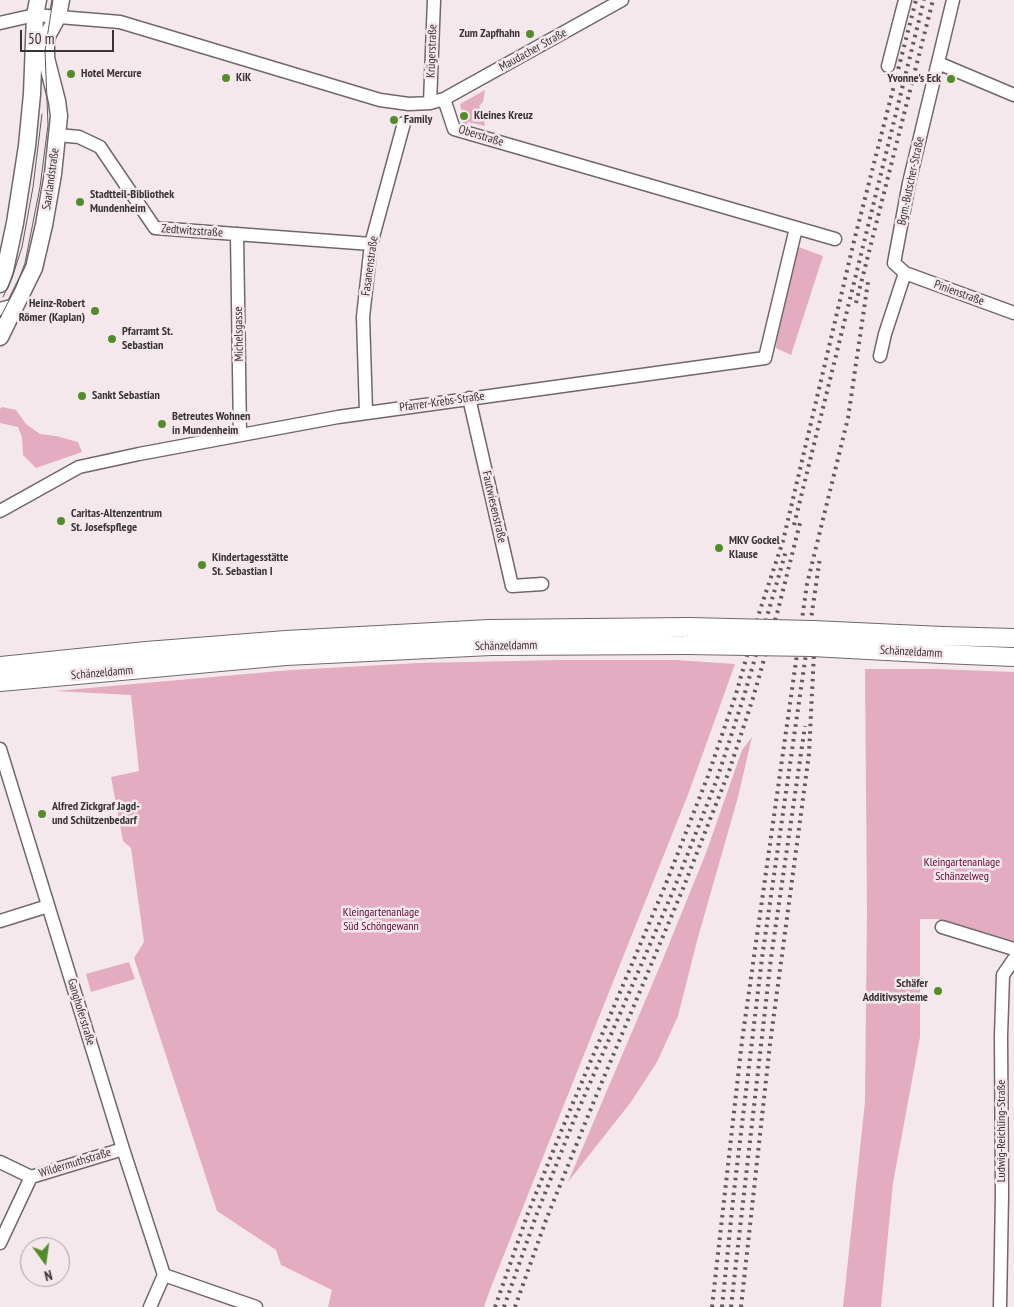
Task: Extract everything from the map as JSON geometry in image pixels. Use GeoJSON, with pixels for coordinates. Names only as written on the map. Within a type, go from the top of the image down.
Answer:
{"type":"FeatureCollection","features":[{"type":"Feature","properties":{"kind":"main road","name":"Schänzeldamm"},"geometry":{"type":"LineString","coordinates":[[0,666],[146,651],[286,640],[489,629],[688,636],[812,647],[1014,657]]}},
{"type":"Feature","properties":{"kind":"main road","name":"Schänzeldamm"},"geometry":{"type":"LineString","coordinates":[[0,682],[305,655],[813,630],[1014,638]]}},
{"type":"Feature","properties":{"kind":"street","name":"Krügerstraße"},"geometry":{"type":"LineString","coordinates":[[430,103],[434,0]]}},
{"type":"Feature","properties":{"kind":"street","name":"Maudacher Straße"},"geometry":{"type":"LineString","coordinates":[[444,99],[622,0]]}},
{"type":"Feature","properties":{"kind":"street"},"geometry":{"type":"LineString","coordinates":[[888,66],[904,0]]}},
{"type":"Feature","properties":{"kind":"street","name":"Bgm.-Butscher-Straße"},"geometry":{"type":"LineString","coordinates":[[905,273],[894,263],[909,183],[953,0]]}},
{"type":"Feature","properties":{"kind":"street"},"geometry":{"type":"LineString","coordinates":[[0,23],[36,8],[60,8],[120,22],[380,100],[409,104],[430,103],[444,99]]}},
{"type":"Feature","properties":{"kind":"street"},"geometry":{"type":"LineString","coordinates":[[0,284],[7,263],[15,223],[27,146],[32,94],[36,8]]}},
{"type":"Feature","properties":{"kind":"street","name":"Saarlandstraße"},"geometry":{"type":"LineString","coordinates":[[0,337],[8,307],[34,268],[51,184],[58,135],[59,110],[45,51],[47,36],[60,8]]}},
{"type":"Feature","properties":{"kind":"street"},"geometry":{"type":"LineString","coordinates":[[938,63],[1014,95]]}},
{"type":"Feature","properties":{"kind":"street","name":"Oberstraße"},"geometry":{"type":"LineString","coordinates":[[444,99],[454,129],[835,239]]}},
{"type":"Feature","properties":{"kind":"street","name":"Fasanenstraße"},"geometry":{"type":"LineString","coordinates":[[366,412],[363,317],[371,244],[404,122]]}},
{"type":"Feature","properties":{"kind":"street","name":"Zedtwitzstraße"},"geometry":{"type":"LineString","coordinates":[[58,135],[79,137],[100,147],[155,228],[371,244]]}},
{"type":"Feature","properties":{"kind":"street","name":"Pfarrer-Krebs-Straße"},"geometry":{"type":"LineString","coordinates":[[0,511],[79,467],[240,434],[366,412],[765,358],[796,228]]}},
{"type":"Feature","properties":{"kind":"street","name":"Michelsgasse"},"geometry":{"type":"LineString","coordinates":[[237,234],[240,434]]}},
{"type":"Feature","properties":{"kind":"street"},"geometry":{"type":"LineString","coordinates":[[880,356],[885,334],[905,273]]}},
{"type":"Feature","properties":{"kind":"street","name":"Pinienstraße"},"geometry":{"type":"LineString","coordinates":[[905,273],[1014,313]]}},
{"type":"Feature","properties":{"kind":"street","name":"Fautwiesenstraße"},"geometry":{"type":"LineString","coordinates":[[469,398],[512,586],[542,584]]}},
{"type":"Feature","properties":{"kind":"street","name":"Ganghoferstraße"},"geometry":{"type":"LineString","coordinates":[[0,749],[123,1149],[164,1275]]}},
{"type":"Feature","properties":{"kind":"street"},"geometry":{"type":"LineString","coordinates":[[0,921],[48,906]]}},
{"type":"Feature","properties":{"kind":"street"},"geometry":{"type":"LineString","coordinates":[[942,927],[1014,949]]}},
{"type":"Feature","properties":{"kind":"street","name":"Ludwig-Reichling-Straße"},"geometry":{"type":"LineString","coordinates":[[1000,1307],[1003,975],[1014,959]]}},
{"type":"Feature","properties":{"kind":"street","name":"Wildermuthstraße"},"geometry":{"type":"LineString","coordinates":[[0,1162],[32,1176],[123,1149]]}},
{"type":"Feature","properties":{"kind":"street"},"geometry":{"type":"LineString","coordinates":[[0,1243],[32,1176]]}},
{"type":"Feature","properties":{"kind":"street"},"geometry":{"type":"LineString","coordinates":[[150,1307],[164,1275],[256,1307]]}},
{"type":"Feature","properties":{"kind":"green space"},"geometry":{"type":"Polygon","coordinates":[[[485,90],[483,102],[479,106],[483,113],[485,126],[468,122],[466,126],[461,125],[466,117],[466,112],[461,109],[460,104],[485,90]]]}},
{"type":"Feature","properties":{"kind":"green space"},"geometry":{"type":"Polygon","coordinates":[[[796,246],[823,256],[791,355],[776,348],[779,314],[796,246]]]}},
{"type":"Feature","properties":{"kind":"green space"},"geometry":{"type":"Polygon","coordinates":[[[2,407],[16,410],[26,424],[40,434],[78,442],[82,452],[36,468],[23,455],[22,437],[18,427],[0,423],[0,409],[2,407]]]}},
{"type":"Feature","properties":{"kind":"green space","name":"Kleingartenanlage Süd Schöngewann"},"geometry":{"type":"Polygon","coordinates":[[[676,660],[735,664],[689,792],[484,1307],[328,1307],[332,1290],[281,1265],[276,1250],[217,1211],[134,958],[144,942],[131,848],[123,841],[111,777],[139,771],[131,695],[55,691],[291,670],[419,663],[676,660]]]}},
{"type":"Feature","properties":{"kind":"green space","name":"Kleingartenanlage Schänzelweg"},"geometry":{"type":"Polygon","coordinates":[[[865,669],[1014,672],[1014,943],[937,919],[920,919],[920,1037],[893,1183],[881,1307],[843,1307],[865,1102],[867,910],[865,669]]]}},
{"type":"Feature","properties":{"kind":"green space"},"geometry":{"type":"Polygon","coordinates":[[[752,737],[738,797],[678,1016],[657,1062],[631,1102],[568,1182],[706,853],[742,750],[752,737]]]}},
{"type":"Feature","properties":{"kind":"green space"},"geometry":{"type":"Polygon","coordinates":[[[129,962],[135,979],[91,992],[86,974],[129,962]]]}},
{"type":"Feature","properties":{"kind":"tram line"},"geometry":{"type":"LineString","coordinates":[[0,318],[16,287],[25,263],[40,187],[48,125],[45,51],[53,0]]}},
{"type":"Feature","properties":{"kind":"tram line"},"geometry":{"type":"LineString","coordinates":[[3,297],[12,278],[22,247],[33,187],[42,114]]}},
{"type":"Feature","properties":{"kind":"railway"},"geometry":{"type":"LineString","coordinates":[[495,1307],[528,1213],[665,886],[708,776],[736,694],[760,610],[783,541],[854,241],[916,0]]}},
{"type":"Feature","properties":{"kind":"railway"},"geometry":{"type":"LineString","coordinates":[[794,525],[924,0]]}},
{"type":"Feature","properties":{"kind":"railway"},"geometry":{"type":"LineString","coordinates":[[856,303],[933,0]]}},
{"type":"Feature","properties":{"kind":"railway"},"geometry":{"type":"LineString","coordinates":[[712,1307],[742,1041],[807,584],[848,418],[868,282]]}},
{"type":"Feature","properties":{"kind":"railway"},"geometry":{"type":"LineString","coordinates":[[515,1307],[546,1220],[682,891],[729,771],[753,698],[801,519]]}},
{"type":"Feature","properties":{"kind":"railway"},"geometry":{"type":"LineString","coordinates":[[504,1307],[536,1216],[574,1120],[674,889],[717,779],[744,696],[786,551]]}},
{"type":"Feature","properties":{"kind":"railway"},"geometry":{"type":"LineString","coordinates":[[722,1307],[762,958],[820,557]]}},
{"type":"Feature","properties":{"kind":"railway"},"geometry":{"type":"LineString","coordinates":[[741,1307],[770,1044],[809,754],[815,632]]}},
{"type":"Feature","properties":{"kind":"railway"},"geometry":{"type":"LineString","coordinates":[[731,1307],[771,958],[805,726]]}},
{"type":"Feature","properties":{"kind":"place","name":"Zum Zapfhahn"},"geometry":{"type":"Point","coordinates":[530,34]}},
{"type":"Feature","properties":{"kind":"place","name":"Hotel Mercure"},"geometry":{"type":"Point","coordinates":[71,74]}},
{"type":"Feature","properties":{"kind":"place","name":"KiK"},"geometry":{"type":"Point","coordinates":[226,78]}},
{"type":"Feature","properties":{"kind":"place","name":"Yvonne's Eck"},"geometry":{"type":"Point","coordinates":[951,79]}},
{"type":"Feature","properties":{"kind":"place","name":"Kleines Kreuz"},"geometry":{"type":"Point","coordinates":[464,116]}},
{"type":"Feature","properties":{"kind":"place","name":"Family"},"geometry":{"type":"Point","coordinates":[394,120]}},
{"type":"Feature","properties":{"kind":"place","name":"Stadtteil-Bibliothek Mundenheim"},"geometry":{"type":"Point","coordinates":[80,202]}},
{"type":"Feature","properties":{"kind":"place","name":"Heinz-Robert Römer (Kaplan)"},"geometry":{"type":"Point","coordinates":[95,311]}},
{"type":"Feature","properties":{"kind":"place","name":"Pfarramt St. Sebastian"},"geometry":{"type":"Point","coordinates":[112,339]}},
{"type":"Feature","properties":{"kind":"place","name":"Sankt Sebastian"},"geometry":{"type":"Point","coordinates":[82,396]}},
{"type":"Feature","properties":{"kind":"place","name":"Betreutes Wohnen in Mundenheim"},"geometry":{"type":"Point","coordinates":[162,424]}},
{"type":"Feature","properties":{"kind":"place","name":"Caritas-Altenzentrum St. Josefspflege"},"geometry":{"type":"Point","coordinates":[61,521]}},
{"type":"Feature","properties":{"kind":"place","name":"MKV Gockel Klause"},"geometry":{"type":"Point","coordinates":[719,548]}},
{"type":"Feature","properties":{"kind":"place","name":"Kindertagesstätte St. Sebastian I"},"geometry":{"type":"Point","coordinates":[202,565]}},
{"type":"Feature","properties":{"kind":"place","name":"Alfred Zickgraf Jagd- und Schützenbedarf"},"geometry":{"type":"Point","coordinates":[42,814]}},
{"type":"Feature","properties":{"kind":"place","name":"Schäfer Additivsysteme"},"geometry":{"type":"Point","coordinates":[938,991]}}]}
